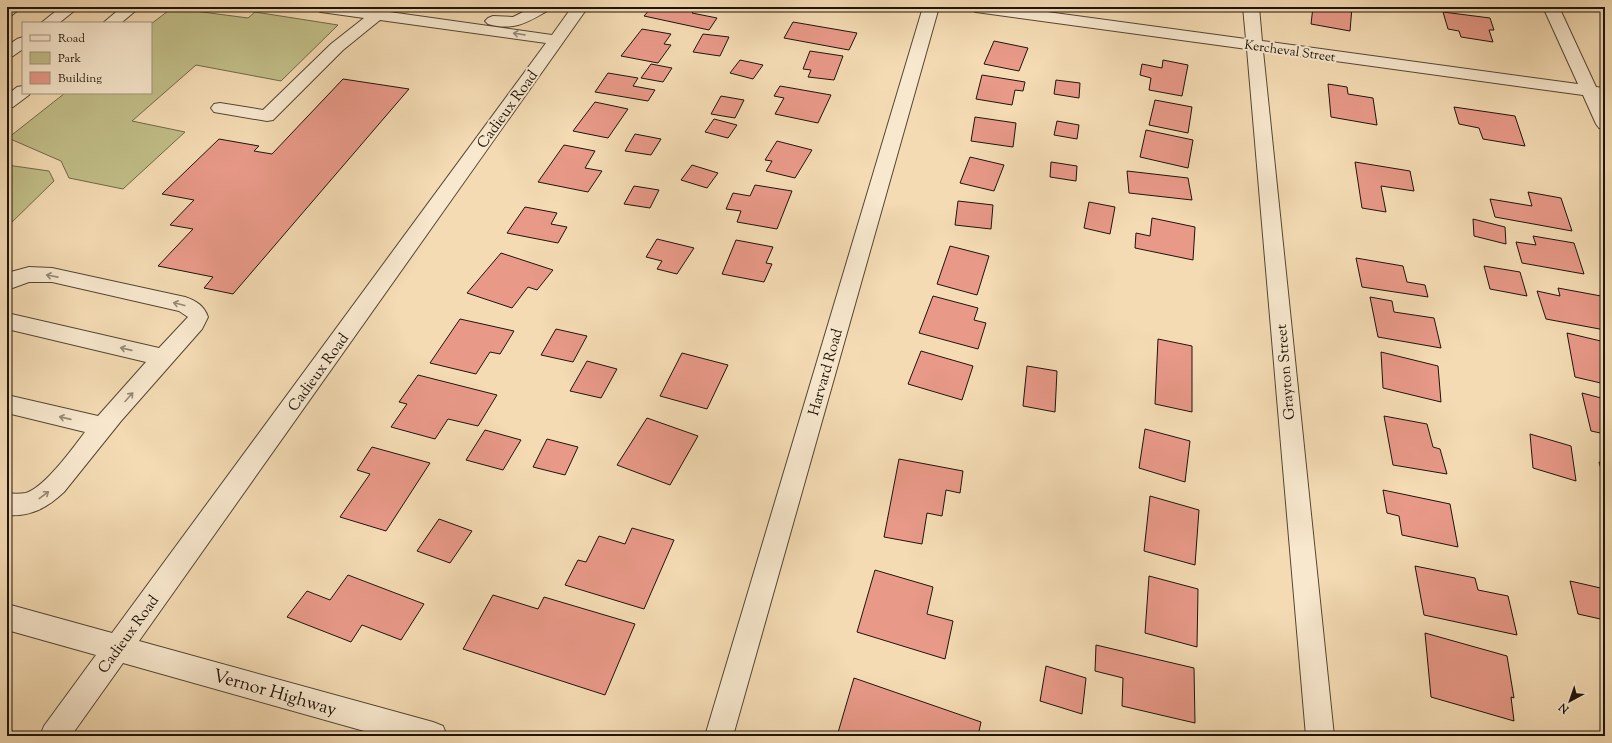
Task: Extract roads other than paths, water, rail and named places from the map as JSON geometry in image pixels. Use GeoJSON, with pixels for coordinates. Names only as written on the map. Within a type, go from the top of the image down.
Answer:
{"type":"FeatureCollection","features":[{"type":"Feature","properties":{"kind":"street"},"geometry":{"type":"LineString","coordinates":[[7,12],[14,7]]}},
{"type":"Feature","properties":{"kind":"street"},"geometry":{"type":"LineString","coordinates":[[50,22],[71,7]]}},
{"type":"Feature","properties":{"kind":"street"},"geometry":{"type":"LineString","coordinates":[[112,22],[132,7]]}},
{"type":"Feature","properties":{"kind":"street"},"geometry":{"type":"LineString","coordinates":[[321,7],[557,40]]}},
{"type":"Feature","properties":{"kind":"street"},"geometry":{"type":"LineString","coordinates":[[432,7],[432,9],[440,13],[509,22],[516,22],[562,8]]}},
{"type":"Feature","properties":{"kind":"street","name":"Harvard Road"},"geometry":{"type":"LineString","coordinates":[[719,736],[931,7]]}},
{"type":"Feature","properties":{"kind":"street","name":"Kercheval Street"},"geometry":{"type":"LineString","coordinates":[[976,7],[1597,91]]}},
{"type":"Feature","properties":{"kind":"street","name":"Grayton Street"},"geometry":{"type":"LineString","coordinates":[[1251,7],[1320,736]]}},
{"type":"Feature","properties":{"kind":"street"},"geometry":{"type":"LineString","coordinates":[[1551,7],[1597,91],[1605,124]]}},
{"type":"Feature","properties":{"kind":"street","name":"Cadieux Road"},"geometry":{"type":"LineString","coordinates":[[54,736],[557,40],[562,8]]}},
{"type":"Feature","properties":{"kind":"street"},"geometry":{"type":"LineString","coordinates":[[220,108],[267,116],[336,46],[377,15]]}},
{"type":"Feature","properties":{"kind":"street"},"geometry":{"type":"LineString","coordinates":[[7,53],[22,43]]}},
{"type":"Feature","properties":{"kind":"street"},"geometry":{"type":"LineString","coordinates":[[7,103],[22,92]]}},
{"type":"Feature","properties":{"kind":"street"},"geometry":{"type":"LineString","coordinates":[[7,282],[23,274],[35,273],[185,305],[196,312],[198,317],[195,323],[46,494],[30,503],[20,505],[7,504]]}},
{"type":"Feature","properties":{"kind":"street"},"geometry":{"type":"LineString","coordinates":[[7,321],[164,358]]}},
{"type":"Feature","properties":{"kind":"street"},"geometry":{"type":"LineString","coordinates":[[7,404],[103,427]]}},
{"type":"Feature","properties":{"kind":"street","name":"Vernor Highway"},"geometry":{"type":"LineString","coordinates":[[7,617],[433,736]]}}]}
